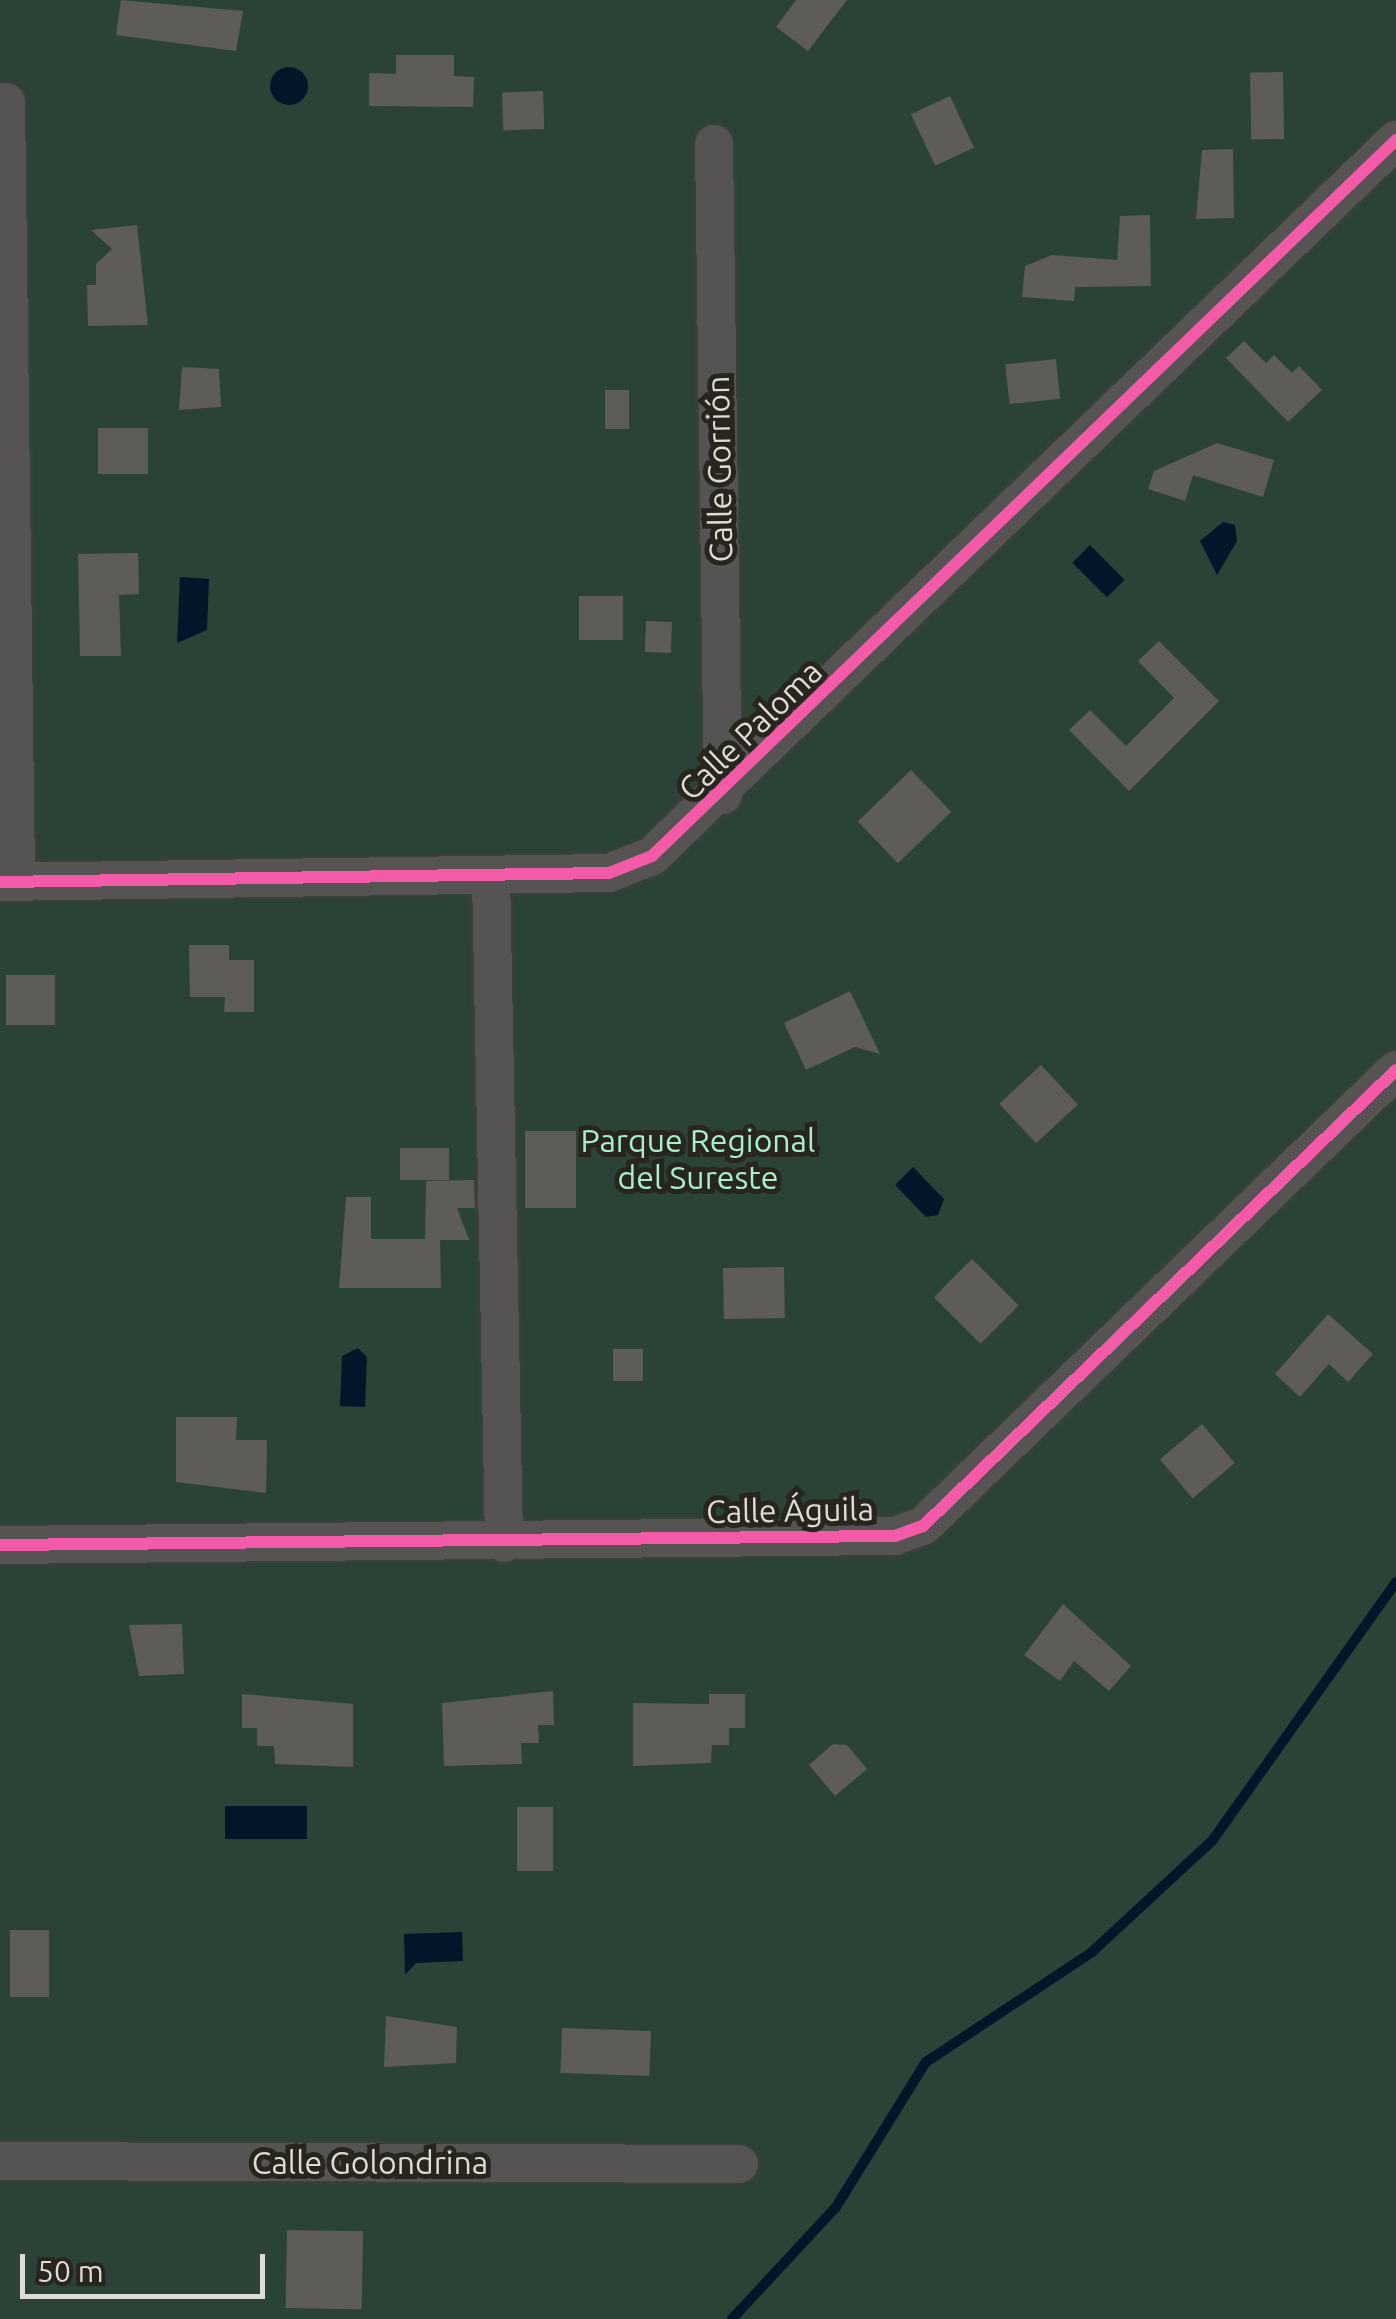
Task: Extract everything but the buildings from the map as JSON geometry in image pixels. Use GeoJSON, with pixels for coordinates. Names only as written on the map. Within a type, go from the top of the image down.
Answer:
{"type":"FeatureCollection","features":[{"type":"Feature","properties":{"kind":"street"},"geometry":{"type":"LineString","coordinates":[[6,102],[8,882]]}},
{"type":"Feature","properties":{"kind":"street","name":"Calle Paloma"},"geometry":{"type":"LineString","coordinates":[[8,882],[491,876],[631,866],[724,795],[1396,140]]}},
{"type":"Feature","properties":{"kind":"street","name":"Calle Gorrión"},"geometry":{"type":"LineString","coordinates":[[714,144],[724,795]]}},
{"type":"Feature","properties":{"kind":"street"},"geometry":{"type":"LineString","coordinates":[[491,876],[504,1543]]}},
{"type":"Feature","properties":{"kind":"street","name":"Calle Águila"},"geometry":{"type":"LineString","coordinates":[[0,1545],[504,1543],[895,1536],[923,1526],[1396,1070]]}},
{"type":"Feature","properties":{"kind":"street","name":"Calle Golondrina"},"geometry":{"type":"LineString","coordinates":[[0,2162],[739,2164]]}},
{"type":"Feature","properties":{"kind":"green space","name":"Parque Regional del Sureste"},"geometry":{"type":"Polygon","coordinates":[[[0,0],[1396,0],[1396,2319],[0,2319],[0,0]]]}},
{"type":"Feature","properties":{"kind":"water"},"geometry":{"type":"Polygon","coordinates":[[[289,67],[302,73],[308,86],[302,99],[289,105],[276,99],[270,86],[276,73],[289,67]]]}},
{"type":"Feature","properties":{"kind":"water"},"geometry":{"type":"Polygon","coordinates":[[[1223,522],[1235,525],[1237,541],[1217,575],[1200,541],[1223,522]]]}},
{"type":"Feature","properties":{"kind":"water"},"geometry":{"type":"Polygon","coordinates":[[[1090,545],[1125,580],[1107,597],[1072,563],[1090,545]]]}},
{"type":"Feature","properties":{"kind":"water"},"geometry":{"type":"Polygon","coordinates":[[[180,577],[209,579],[207,630],[177,643],[180,577]]]}},
{"type":"Feature","properties":{"kind":"water"},"geometry":{"type":"Polygon","coordinates":[[[913,1167],[944,1199],[938,1215],[926,1217],[895,1185],[913,1167]]]}},
{"type":"Feature","properties":{"kind":"water"},"geometry":{"type":"Polygon","coordinates":[[[358,1348],[367,1357],[365,1407],[340,1406],[342,1356],[358,1348]]]}},
{"type":"Feature","properties":{"kind":"water"},"geometry":{"type":"Polygon","coordinates":[[[225,1806],[307,1806],[307,1839],[225,1839],[225,1806]]]}},
{"type":"Feature","properties":{"kind":"water"},"geometry":{"type":"Polygon","coordinates":[[[462,1932],[463,1961],[416,1963],[405,1975],[404,1934],[462,1932]]]}},
{"type":"Feature","properties":{"kind":"waterway"},"geometry":{"type":"LineString","coordinates":[[732,2319],[836,2207],[926,2062],[1092,1952],[1212,1841],[1396,1582]]}},
{"type":"Feature","properties":{"kind":"cycle path"},"geometry":{"type":"LineString","coordinates":[[0,882],[609,873],[652,856],[1396,140]]}},
{"type":"Feature","properties":{"kind":"cycle path"},"geometry":{"type":"LineString","coordinates":[[0,1545],[895,1536],[923,1526],[1396,1070]]}}]}
